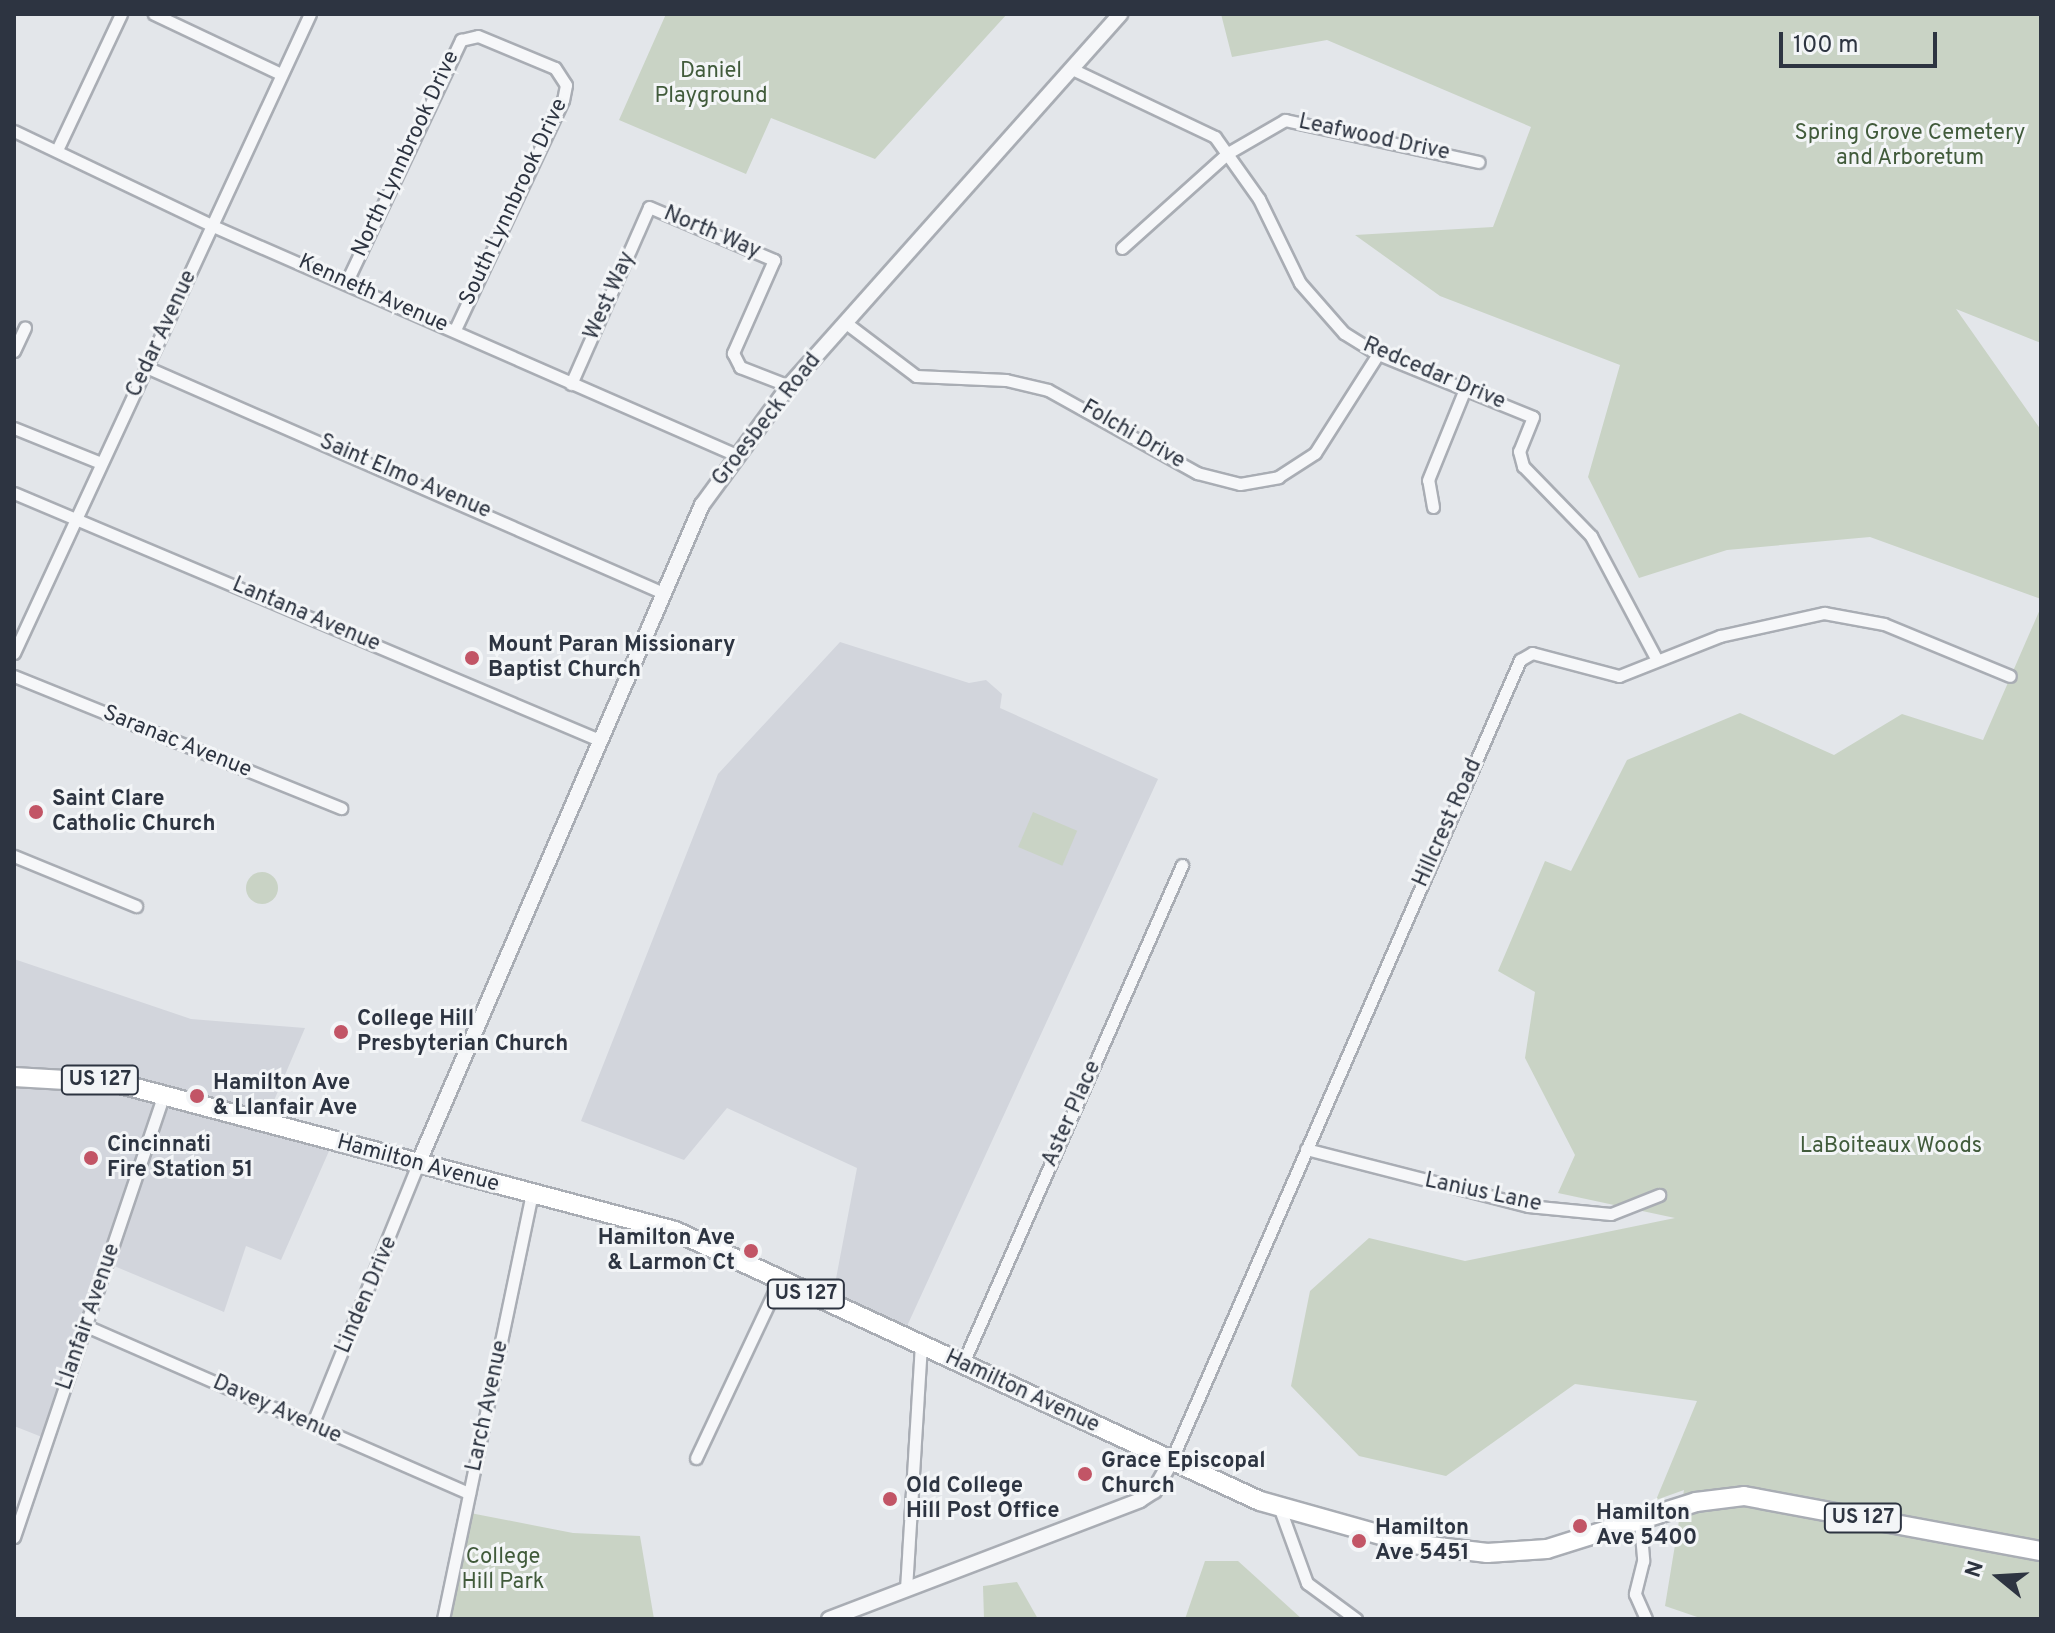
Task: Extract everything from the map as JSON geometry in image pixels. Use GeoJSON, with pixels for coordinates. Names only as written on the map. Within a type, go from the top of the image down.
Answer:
{"type":"FeatureCollection","features":[{"type":"Feature","properties":{"kind":"main road","name":"Hamilton Avenue"},"geometry":{"type":"LineString","coordinates":[[14,1077],[95,1079],[675,1231],[779,1282],[1280,1509],[1413,1544],[1487,1553],[1547,1549],[1640,1523],[1696,1502],[1744,1496],[2041,1551]]}},
{"type":"Feature","properties":{"kind":"street"},"geometry":{"type":"LineString","coordinates":[[57,150],[121,14]]}},
{"type":"Feature","properties":{"kind":"street"},"geometry":{"type":"LineString","coordinates":[[154,14],[281,74]]}},
{"type":"Feature","properties":{"kind":"street","name":"Cedar Avenue"},"geometry":{"type":"LineString","coordinates":[[14,653],[310,14]]}},
{"type":"Feature","properties":{"kind":"street","name":"Groesbeck Road"},"geometry":{"type":"LineString","coordinates":[[418,1164],[661,592],[734,454],[789,386],[1120,14]]}},
{"type":"Feature","properties":{"kind":"street","name":"North Lynnbrook Drive"},"geometry":{"type":"LineString","coordinates":[[347,281],[455,46],[475,36],[519,52]]}},
{"type":"Feature","properties":{"kind":"street","name":"South Lynnbrook Drive"},"geometry":{"type":"LineString","coordinates":[[455,330],[566,92],[558,71],[519,52]]}},
{"type":"Feature","properties":{"kind":"street","name":"Redcedar Drive"},"geometry":{"type":"LineString","coordinates":[[1072,69],[1202,126],[1228,153],[1300,283],[1337,326],[1378,354],[1533,417],[1519,451],[1523,466],[1591,536],[1657,660]]}},
{"type":"Feature","properties":{"kind":"street","name":"Leafwood Drive"},"geometry":{"type":"LineString","coordinates":[[1122,248],[1228,153],[1271,125],[1305,119],[1381,144],[1479,162]]}},
{"type":"Feature","properties":{"kind":"street","name":"Kenneth Avenue"},"geometry":{"type":"LineString","coordinates":[[14,131],[213,226],[347,281],[571,384],[734,454]]}},
{"type":"Feature","properties":{"kind":"street","name":"North Way"},"geometry":{"type":"LineString","coordinates":[[649,207],[774,260],[733,353],[740,367],[789,386]]}},
{"type":"Feature","properties":{"kind":"street","name":"West Way"},"geometry":{"type":"LineString","coordinates":[[571,384],[649,207]]}},
{"type":"Feature","properties":{"kind":"street","name":"Folchi Drive"},"geometry":{"type":"LineString","coordinates":[[846,323],[916,376],[1006,380],[1048,390],[1197,473],[1240,484],[1278,477],[1315,453],[1378,354]]}},
{"type":"Feature","properties":{"kind":"street"},"geometry":{"type":"LineString","coordinates":[[14,351],[25,327]]}},
{"type":"Feature","properties":{"kind":"street","name":"Saint Elmo Avenue"},"geometry":{"type":"LineString","coordinates":[[146,367],[661,592]]}},
{"type":"Feature","properties":{"kind":"street"},"geometry":{"type":"LineString","coordinates":[[1433,507],[1428,480],[1465,389]]}},
{"type":"Feature","properties":{"kind":"street"},"geometry":{"type":"LineString","coordinates":[[14,428],[101,463]]}},
{"type":"Feature","properties":{"kind":"street","name":"Lantana Avenue"},"geometry":{"type":"LineString","coordinates":[[14,493],[597,739]]}},
{"type":"Feature","properties":{"kind":"street","name":"Hillcrest Road"},"geometry":{"type":"LineString","coordinates":[[1171,1461],[1520,660],[1532,653],[1619,676],[1720,636],[1824,613],[1884,624],[2010,676]]}},
{"type":"Feature","properties":{"kind":"street","name":"Saranac Avenue"},"geometry":{"type":"LineString","coordinates":[[14,676],[341,808]]}},
{"type":"Feature","properties":{"kind":"street"},"geometry":{"type":"LineString","coordinates":[[14,856],[136,906]]}},
{"type":"Feature","properties":{"kind":"street","name":"Aster Place"},"geometry":{"type":"LineString","coordinates":[[963,1363],[1182,865]]}},
{"type":"Feature","properties":{"kind":"street","name":"Llanfair Avenue"},"geometry":{"type":"LineString","coordinates":[[14,1537],[163,1096]]}},
{"type":"Feature","properties":{"kind":"street","name":"Lanius Lane"},"geometry":{"type":"LineString","coordinates":[[1306,1149],[1528,1206],[1611,1214],[1659,1195]]}},
{"type":"Feature","properties":{"kind":"street","name":"Linden Drive"},"geometry":{"type":"LineString","coordinates":[[312,1425],[418,1164]]}},
{"type":"Feature","properties":{"kind":"street","name":"Larch Avenue"},"geometry":{"type":"LineString","coordinates":[[443,1619],[532,1194]]}},
{"type":"Feature","properties":{"kind":"street"},"geometry":{"type":"LineString","coordinates":[[696,1458],[779,1282]]}},
{"type":"Feature","properties":{"kind":"street","name":"Davey Avenue"},"geometry":{"type":"LineString","coordinates":[[86,1326],[469,1493]]}},
{"type":"Feature","properties":{"kind":"street"},"geometry":{"type":"LineString","coordinates":[[906,1589],[921,1346]]}},
{"type":"Feature","properties":{"kind":"street"},"geometry":{"type":"LineString","coordinates":[[829,1619],[1140,1500],[1154,1491],[1171,1461]]}},
{"type":"Feature","properties":{"kind":"street"},"geometry":{"type":"LineString","coordinates":[[1280,1509],[1307,1583],[1356,1619]]}},
{"type":"Feature","properties":{"kind":"street"},"geometry":{"type":"LineString","coordinates":[[1640,1523],[1643,1561],[1635,1594],[1646,1619]]}},
{"type":"Feature","properties":{"kind":"shaded area"},"geometry":{"type":"Polygon","coordinates":[[[840,642],[969,683],[986,680],[1002,694],[1000,708],[1158,779],[902,1337],[831,1305],[857,1168],[727,1108],[684,1160],[581,1121],[718,774],[840,642]]]}},
{"type":"Feature","properties":{"kind":"shaded area"},"geometry":{"type":"Polygon","coordinates":[[[14,959],[191,1019],[305,1028],[264,1124],[333,1142],[281,1260],[246,1246],[224,1312],[107,1263],[47,1439],[14,1426],[14,959]]]}},
{"type":"Feature","properties":{"kind":"green space","name":"Daniel Playground"},"geometry":{"type":"Polygon","coordinates":[[[666,14],[1007,14],[875,159],[771,118],[746,174],[619,120],[666,14]]]}},
{"type":"Feature","properties":{"kind":"green space","name":"Spring Grove Cemetery and Arboretum"},"geometry":{"type":"Polygon","coordinates":[[[1221,14],[2041,14],[2041,343],[1956,309],[2041,430],[2041,599],[1870,537],[1727,550],[1639,578],[1588,477],[1620,365],[1440,296],[1355,235],[1493,227],[1531,127],[1327,40],[1232,57],[1221,14]]]}},
{"type":"Feature","properties":{"kind":"green space","name":"LaBoiteaux Woods"},"geometry":{"type":"Polygon","coordinates":[[[2041,607],[2041,1619],[1703,1619],[1665,1606],[1684,1490],[1656,1500],[1697,1401],[1575,1384],[1446,1476],[1359,1456],[1291,1386],[1310,1291],[1369,1238],[1465,1261],[1675,1218],[1558,1193],[1575,1155],[1525,1058],[1535,992],[1498,971],[1545,861],[1571,871],[1627,760],[1740,713],[1834,755],[1902,714],[1983,740],[2041,607]]]}},
{"type":"Feature","properties":{"kind":"green space"},"geometry":{"type":"Polygon","coordinates":[[[1033,812],[1077,831],[1062,866],[1018,847],[1033,812]]]}},
{"type":"Feature","properties":{"kind":"green space"},"geometry":{"type":"Polygon","coordinates":[[[262,872],[273,877],[278,888],[273,899],[262,904],[251,899],[246,888],[251,877],[262,872]]]}},
{"type":"Feature","properties":{"kind":"green space","name":"College Hill Park"},"geometry":{"type":"Polygon","coordinates":[[[465,1512],[573,1533],[640,1536],[654,1619],[444,1619],[465,1512]]]}},
{"type":"Feature","properties":{"kind":"green space"},"geometry":{"type":"Polygon","coordinates":[[[1205,1561],[1238,1561],[1302,1619],[1185,1619],[1205,1561]]]}},
{"type":"Feature","properties":{"kind":"green space"},"geometry":{"type":"Polygon","coordinates":[[[1017,1582],[1038,1619],[984,1619],[983,1586],[1017,1582]]]}},
{"type":"Feature","properties":{"kind":"place","name":"Mount Paran Missionary Baptist Church"},"geometry":{"type":"Point","coordinates":[472,658]}},
{"type":"Feature","properties":{"kind":"place","name":"Saint Clare Catholic Church"},"geometry":{"type":"Point","coordinates":[36,812]}},
{"type":"Feature","properties":{"kind":"place","name":"College Hill Presbyterian Church"},"geometry":{"type":"Point","coordinates":[341,1032]}},
{"type":"Feature","properties":{"kind":"place","name":"Hamilton Ave & Llanfair Ave"},"geometry":{"type":"Point","coordinates":[197,1096]}},
{"type":"Feature","properties":{"kind":"place","name":"Cincinnati Fire Station 51"},"geometry":{"type":"Point","coordinates":[91,1158]}},
{"type":"Feature","properties":{"kind":"place","name":"Hamilton Ave & Larmon Ct"},"geometry":{"type":"Point","coordinates":[751,1251]}},
{"type":"Feature","properties":{"kind":"place","name":"Grace Episcopal Church"},"geometry":{"type":"Point","coordinates":[1085,1474]}},
{"type":"Feature","properties":{"kind":"place","name":"Old College Hill Post Office"},"geometry":{"type":"Point","coordinates":[890,1499]}},
{"type":"Feature","properties":{"kind":"place","name":"Hamilton Ave 5400"},"geometry":{"type":"Point","coordinates":[1580,1526]}},
{"type":"Feature","properties":{"kind":"place","name":"Hamilton Ave 5451"},"geometry":{"type":"Point","coordinates":[1359,1541]}}]}
